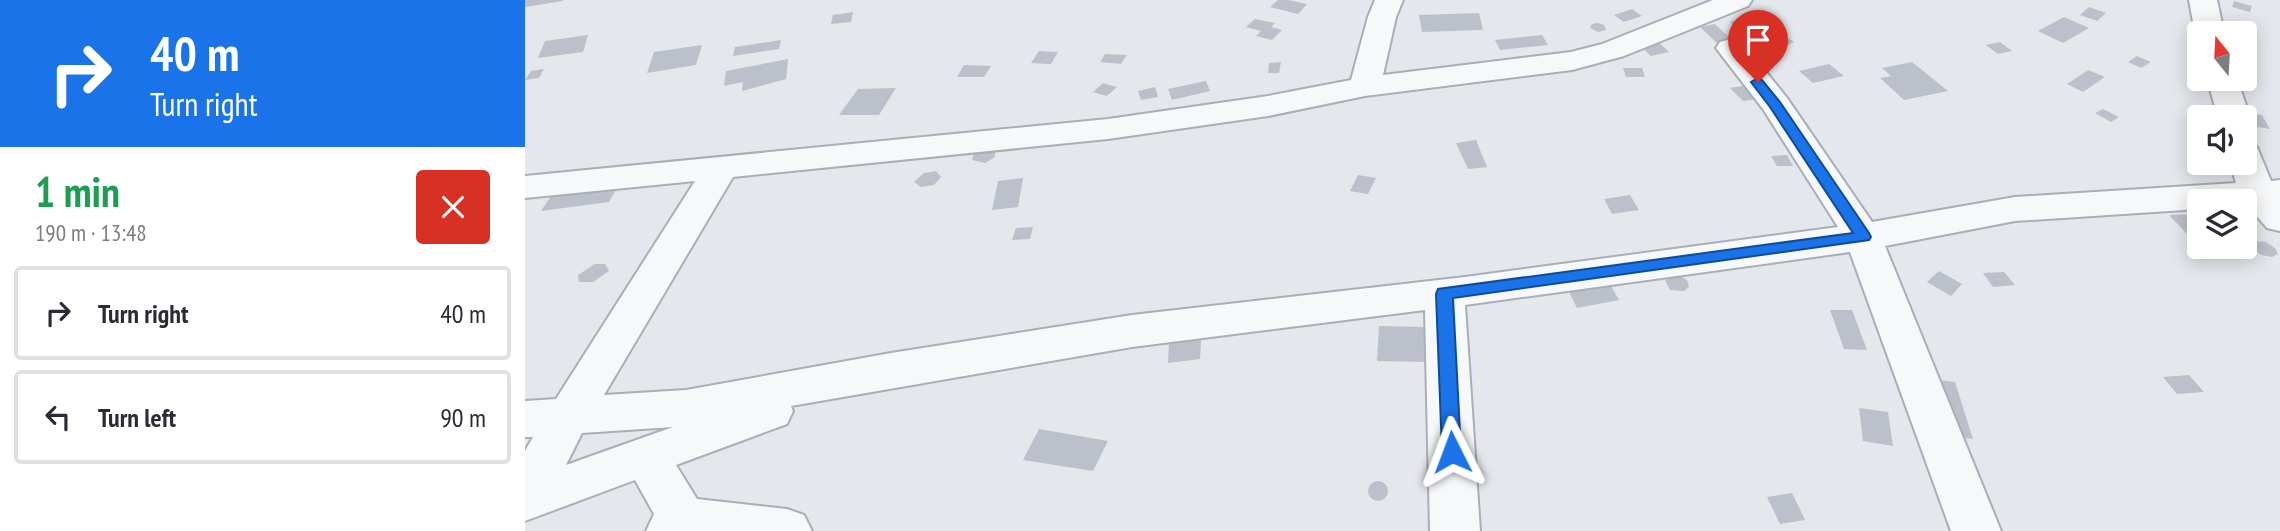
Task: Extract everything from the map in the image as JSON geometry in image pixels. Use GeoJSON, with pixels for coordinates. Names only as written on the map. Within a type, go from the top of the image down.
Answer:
{"type":"FeatureCollection","features":[{"type":"Feature","properties":{"kind":"street"},"geometry":{"type":"LineString","coordinates":[[1365,87],[1382,17],[1389,0]]}},
{"type":"Feature","properties":{"kind":"street"},"geometry":{"type":"LineString","coordinates":[[525,187],[1108,129],[1268,106],[1365,87],[1572,61],[1613,50],[1738,0]]}},
{"type":"Feature","properties":{"kind":"street"},"geometry":{"type":"LineString","coordinates":[[2203,0],[2207,21]]}},
{"type":"Feature","properties":{"kind":"street"},"geometry":{"type":"LineString","coordinates":[[1731,48],[1776,104],[1863,237],[1976,531]]}},
{"type":"Feature","properties":{"kind":"street"},"geometry":{"type":"LineString","coordinates":[[525,497],[568,417],[722,166]]}},
{"type":"Feature","properties":{"kind":"street"},"geometry":{"type":"LineString","coordinates":[[525,419],[686,408],[1132,331],[1444,294],[1863,237],[2015,209],[2272,201],[2257,175]]}},
{"type":"Feature","properties":{"kind":"street"},"geometry":{"type":"LineString","coordinates":[[1444,294],[1455,531]]}},
{"type":"Feature","properties":{"kind":"street"},"geometry":{"type":"LineString","coordinates":[[525,497],[646,457],[869,375]]}},
{"type":"Feature","properties":{"kind":"street"},"geometry":{"type":"LineString","coordinates":[[646,457],[677,525],[787,531]]}},
{"type":"Feature","properties":{"kind":"building"},"geometry":{"type":"Polygon","coordinates":[[[525,0],[563,0],[563,1],[525,7],[525,0]]]}},
{"type":"Feature","properties":{"kind":"building"},"geometry":{"type":"Polygon","coordinates":[[[1278,0],[1307,4],[1298,14],[1270,7],[1278,0]]]}},
{"type":"Feature","properties":{"kind":"building"},"geometry":{"type":"Polygon","coordinates":[[[2234,1],[2252,6],[2250,12],[2232,7],[2234,1]]]}},
{"type":"Feature","properties":{"kind":"building"},"geometry":{"type":"Polygon","coordinates":[[[2089,7],[2106,13],[2097,21],[2080,15],[2089,7]]]}},
{"type":"Feature","properties":{"kind":"building"},"geometry":{"type":"Polygon","coordinates":[[[1632,9],[1642,16],[1624,22],[1614,15],[1632,9]]]}},
{"type":"Feature","properties":{"kind":"building"},"geometry":{"type":"Polygon","coordinates":[[[853,12],[851,22],[831,24],[833,15],[853,12]]]}},
{"type":"Feature","properties":{"kind":"building"},"geometry":{"type":"Polygon","coordinates":[[[1479,13],[1483,30],[1422,32],[1419,15],[1479,13]]]}},
{"type":"Feature","properties":{"kind":"building"},"geometry":{"type":"Polygon","coordinates":[[[1748,16],[1794,42],[1779,49],[1766,46],[1730,22],[1748,16]]]}},
{"type":"Feature","properties":{"kind":"building"},"geometry":{"type":"Polygon","coordinates":[[[2064,17],[2089,28],[2063,43],[2038,31],[2064,17]]]}},
{"type":"Feature","properties":{"kind":"building"},"geometry":{"type":"Polygon","coordinates":[[[1255,19],[1275,23],[1271,27],[1282,30],[1272,40],[1256,36],[1261,31],[1246,27],[1255,19]]]}},
{"type":"Feature","properties":{"kind":"building"},"geometry":{"type":"Polygon","coordinates":[[[1592,24],[1604,25],[1606,30],[1598,32],[1590,28],[1592,24]]]}},
{"type":"Feature","properties":{"kind":"building"},"geometry":{"type":"Polygon","coordinates":[[[1715,24],[1734,42],[1719,45],[1700,27],[1715,24]]]}},
{"type":"Feature","properties":{"kind":"building"},"geometry":{"type":"Polygon","coordinates":[[[588,35],[583,52],[538,58],[545,41],[588,35]]]}},
{"type":"Feature","properties":{"kind":"building"},"geometry":{"type":"Polygon","coordinates":[[[1542,35],[1548,45],[1500,50],[1495,40],[1542,35]]]}},
{"type":"Feature","properties":{"kind":"building"},"geometry":{"type":"Polygon","coordinates":[[[781,40],[779,49],[733,56],[735,47],[781,40]]]}},
{"type":"Feature","properties":{"kind":"building"},"geometry":{"type":"Polygon","coordinates":[[[1657,41],[1669,52],[1651,56],[1640,46],[1657,41]]]}},
{"type":"Feature","properties":{"kind":"building"},"geometry":{"type":"Polygon","coordinates":[[[2000,42],[2012,51],[1998,54],[1986,45],[2000,42]]]}},
{"type":"Feature","properties":{"kind":"building"},"geometry":{"type":"Polygon","coordinates":[[[702,45],[696,65],[647,73],[654,52],[702,45]]]}},
{"type":"Feature","properties":{"kind":"building"},"geometry":{"type":"Polygon","coordinates":[[[1039,51],[1058,52],[1051,64],[1031,63],[1039,51]]]}},
{"type":"Feature","properties":{"kind":"building"},"geometry":{"type":"Polygon","coordinates":[[[1105,54],[1127,55],[1121,64],[1100,62],[1105,54]]]}},
{"type":"Feature","properties":{"kind":"building"},"geometry":{"type":"Polygon","coordinates":[[[2137,56],[2151,62],[2141,68],[2128,62],[2137,56]]]}},
{"type":"Feature","properties":{"kind":"building"},"geometry":{"type":"Polygon","coordinates":[[[788,59],[786,79],[742,91],[743,82],[724,86],[726,71],[788,59]]]}},
{"type":"Feature","properties":{"kind":"building"},"geometry":{"type":"Polygon","coordinates":[[[1281,62],[1279,73],[1268,73],[1269,63],[1281,62]]]}},
{"type":"Feature","properties":{"kind":"building"},"geometry":{"type":"Polygon","coordinates":[[[1912,62],[1948,91],[1904,100],[1880,78],[1891,76],[1882,68],[1912,62]]]}},
{"type":"Feature","properties":{"kind":"building"},"geometry":{"type":"Polygon","coordinates":[[[1829,64],[1844,76],[1813,83],[1799,71],[1829,64]]]}},
{"type":"Feature","properties":{"kind":"building"},"geometry":{"type":"Polygon","coordinates":[[[964,65],[991,66],[984,77],[957,77],[964,65]]]}},
{"type":"Feature","properties":{"kind":"building"},"geometry":{"type":"Polygon","coordinates":[[[1623,68],[1642,68],[1645,77],[1626,77],[1623,68]]]}},
{"type":"Feature","properties":{"kind":"building"},"geometry":{"type":"Polygon","coordinates":[[[544,69],[539,78],[525,80],[531,71],[544,69]]]}},
{"type":"Feature","properties":{"kind":"building"},"geometry":{"type":"Polygon","coordinates":[[[2088,70],[2105,77],[2083,92],[2067,84],[2088,70]]]}},
{"type":"Feature","properties":{"kind":"building"},"geometry":{"type":"Polygon","coordinates":[[[1206,81],[1210,91],[1172,100],[1168,89],[1206,81]]]}},
{"type":"Feature","properties":{"kind":"building"},"geometry":{"type":"Polygon","coordinates":[[[1103,83],[1117,87],[1107,96],[1093,92],[1103,83]]]}},
{"type":"Feature","properties":{"kind":"building"},"geometry":{"type":"Polygon","coordinates":[[[1747,85],[1759,99],[1743,101],[1730,88],[1747,85]]]}},
{"type":"Feature","properties":{"kind":"building"},"geometry":{"type":"Polygon","coordinates":[[[1155,87],[1158,97],[1141,100],[1138,91],[1155,87]]]}},
{"type":"Feature","properties":{"kind":"building"},"geometry":{"type":"Polygon","coordinates":[[[896,88],[879,115],[839,115],[858,89],[896,88]]]}},
{"type":"Feature","properties":{"kind":"building"},"geometry":{"type":"Polygon","coordinates":[[[2103,109],[2119,117],[2111,122],[2095,113],[2103,109]]]}},
{"type":"Feature","properties":{"kind":"building"},"geometry":{"type":"Polygon","coordinates":[[[2257,114],[2262,115],[2270,129],[2257,127],[2257,114]]]}},
{"type":"Feature","properties":{"kind":"building"},"geometry":{"type":"Polygon","coordinates":[[[1476,140],[1487,167],[1468,169],[1456,143],[1476,140]]]}},
{"type":"Feature","properties":{"kind":"building"},"geometry":{"type":"Polygon","coordinates":[[[995,150],[995,157],[985,163],[972,160],[974,152],[995,150]]]}},
{"type":"Feature","properties":{"kind":"building"},"geometry":{"type":"Polygon","coordinates":[[[1787,155],[1793,166],[1777,166],[1771,156],[1787,155]]]}},
{"type":"Feature","properties":{"kind":"building"},"geometry":{"type":"Polygon","coordinates":[[[936,171],[941,177],[934,185],[921,187],[914,182],[924,173],[936,171]]]}},
{"type":"Feature","properties":{"kind":"building"},"geometry":{"type":"Polygon","coordinates":[[[1358,175],[1376,178],[1368,194],[1350,191],[1358,175]]]}},
{"type":"Feature","properties":{"kind":"building"},"geometry":{"type":"Polygon","coordinates":[[[1023,178],[1018,207],[992,210],[998,181],[1023,178]]]}},
{"type":"Feature","properties":{"kind":"building"},"geometry":{"type":"Polygon","coordinates":[[[598,186],[595,191],[617,188],[609,202],[541,211],[551,196],[569,194],[572,189],[598,186]]]}},
{"type":"Feature","properties":{"kind":"building"},"geometry":{"type":"Polygon","coordinates":[[[1630,195],[1639,210],[1612,214],[1604,199],[1630,195]]]}},
{"type":"Feature","properties":{"kind":"building"},"geometry":{"type":"Polygon","coordinates":[[[2187,214],[2187,234],[2169,215],[2187,214]]]}},
{"type":"Feature","properties":{"kind":"building"},"geometry":{"type":"Polygon","coordinates":[[[1033,227],[1030,239],[1012,240],[1016,228],[1033,227]]]}},
{"type":"Feature","properties":{"kind":"building"},"geometry":{"type":"Polygon","coordinates":[[[2257,241],[2266,242],[2275,248],[2278,254],[2272,257],[2257,252],[2257,241]]]}},
{"type":"Feature","properties":{"kind":"building"},"geometry":{"type":"Polygon","coordinates":[[[595,264],[605,264],[609,271],[593,282],[579,282],[578,275],[595,264]]]}},
{"type":"Feature","properties":{"kind":"building"},"geometry":{"type":"Polygon","coordinates":[[[1939,271],[1962,284],[1951,296],[1927,282],[1939,271]]]}},
{"type":"Feature","properties":{"kind":"building"},"geometry":{"type":"Polygon","coordinates":[[[2004,272],[2015,285],[1993,287],[1983,273],[2004,272]]]}},
{"type":"Feature","properties":{"kind":"building"},"geometry":{"type":"Polygon","coordinates":[[[1679,275],[1687,280],[1689,287],[1684,291],[1670,290],[1665,280],[1679,275]]]}},
{"type":"Feature","properties":{"kind":"building"},"geometry":{"type":"Polygon","coordinates":[[[1610,284],[1619,300],[1577,308],[1569,292],[1610,284]]]}},
{"type":"Feature","properties":{"kind":"building"},"geometry":{"type":"Polygon","coordinates":[[[1830,310],[1852,310],[1867,350],[1844,349],[1830,310]]]}},
{"type":"Feature","properties":{"kind":"building"},"geometry":{"type":"Polygon","coordinates":[[[1379,326],[1427,327],[1426,362],[1377,361],[1379,326]]]}},
{"type":"Feature","properties":{"kind":"building"},"geometry":{"type":"Polygon","coordinates":[[[1201,340],[1200,359],[1168,363],[1169,343],[1201,340]]]}},
{"type":"Feature","properties":{"kind":"building"},"geometry":{"type":"Polygon","coordinates":[[[2189,375],[2204,392],[2177,394],[2163,377],[2189,375]]]}},
{"type":"Feature","properties":{"kind":"building"},"geometry":{"type":"Polygon","coordinates":[[[1929,379],[1955,382],[1973,439],[1945,436],[1929,379]]]}},
{"type":"Feature","properties":{"kind":"building"},"geometry":{"type":"Polygon","coordinates":[[[1859,408],[1888,412],[1893,446],[1863,441],[1859,408]]]}},
{"type":"Feature","properties":{"kind":"building"},"geometry":{"type":"Polygon","coordinates":[[[1039,429],[1108,441],[1093,471],[1023,460],[1039,429]]]}},
{"type":"Feature","properties":{"kind":"building"},"geometry":{"type":"Polygon","coordinates":[[[1374,481],[1382,481],[1388,491],[1382,501],[1374,501],[1368,495],[1368,487],[1374,481]]]}},
{"type":"Feature","properties":{"kind":"building"},"geometry":{"type":"Polygon","coordinates":[[[1792,493],[1805,520],[1780,524],[1767,497],[1792,493]]]}},
{"type":"Feature","properties":{"kind":"route"},"geometry":{"type":"LineString","coordinates":[[1452,452],[1444,294],[1863,237],[1776,104],[1758,82]]}}]}
